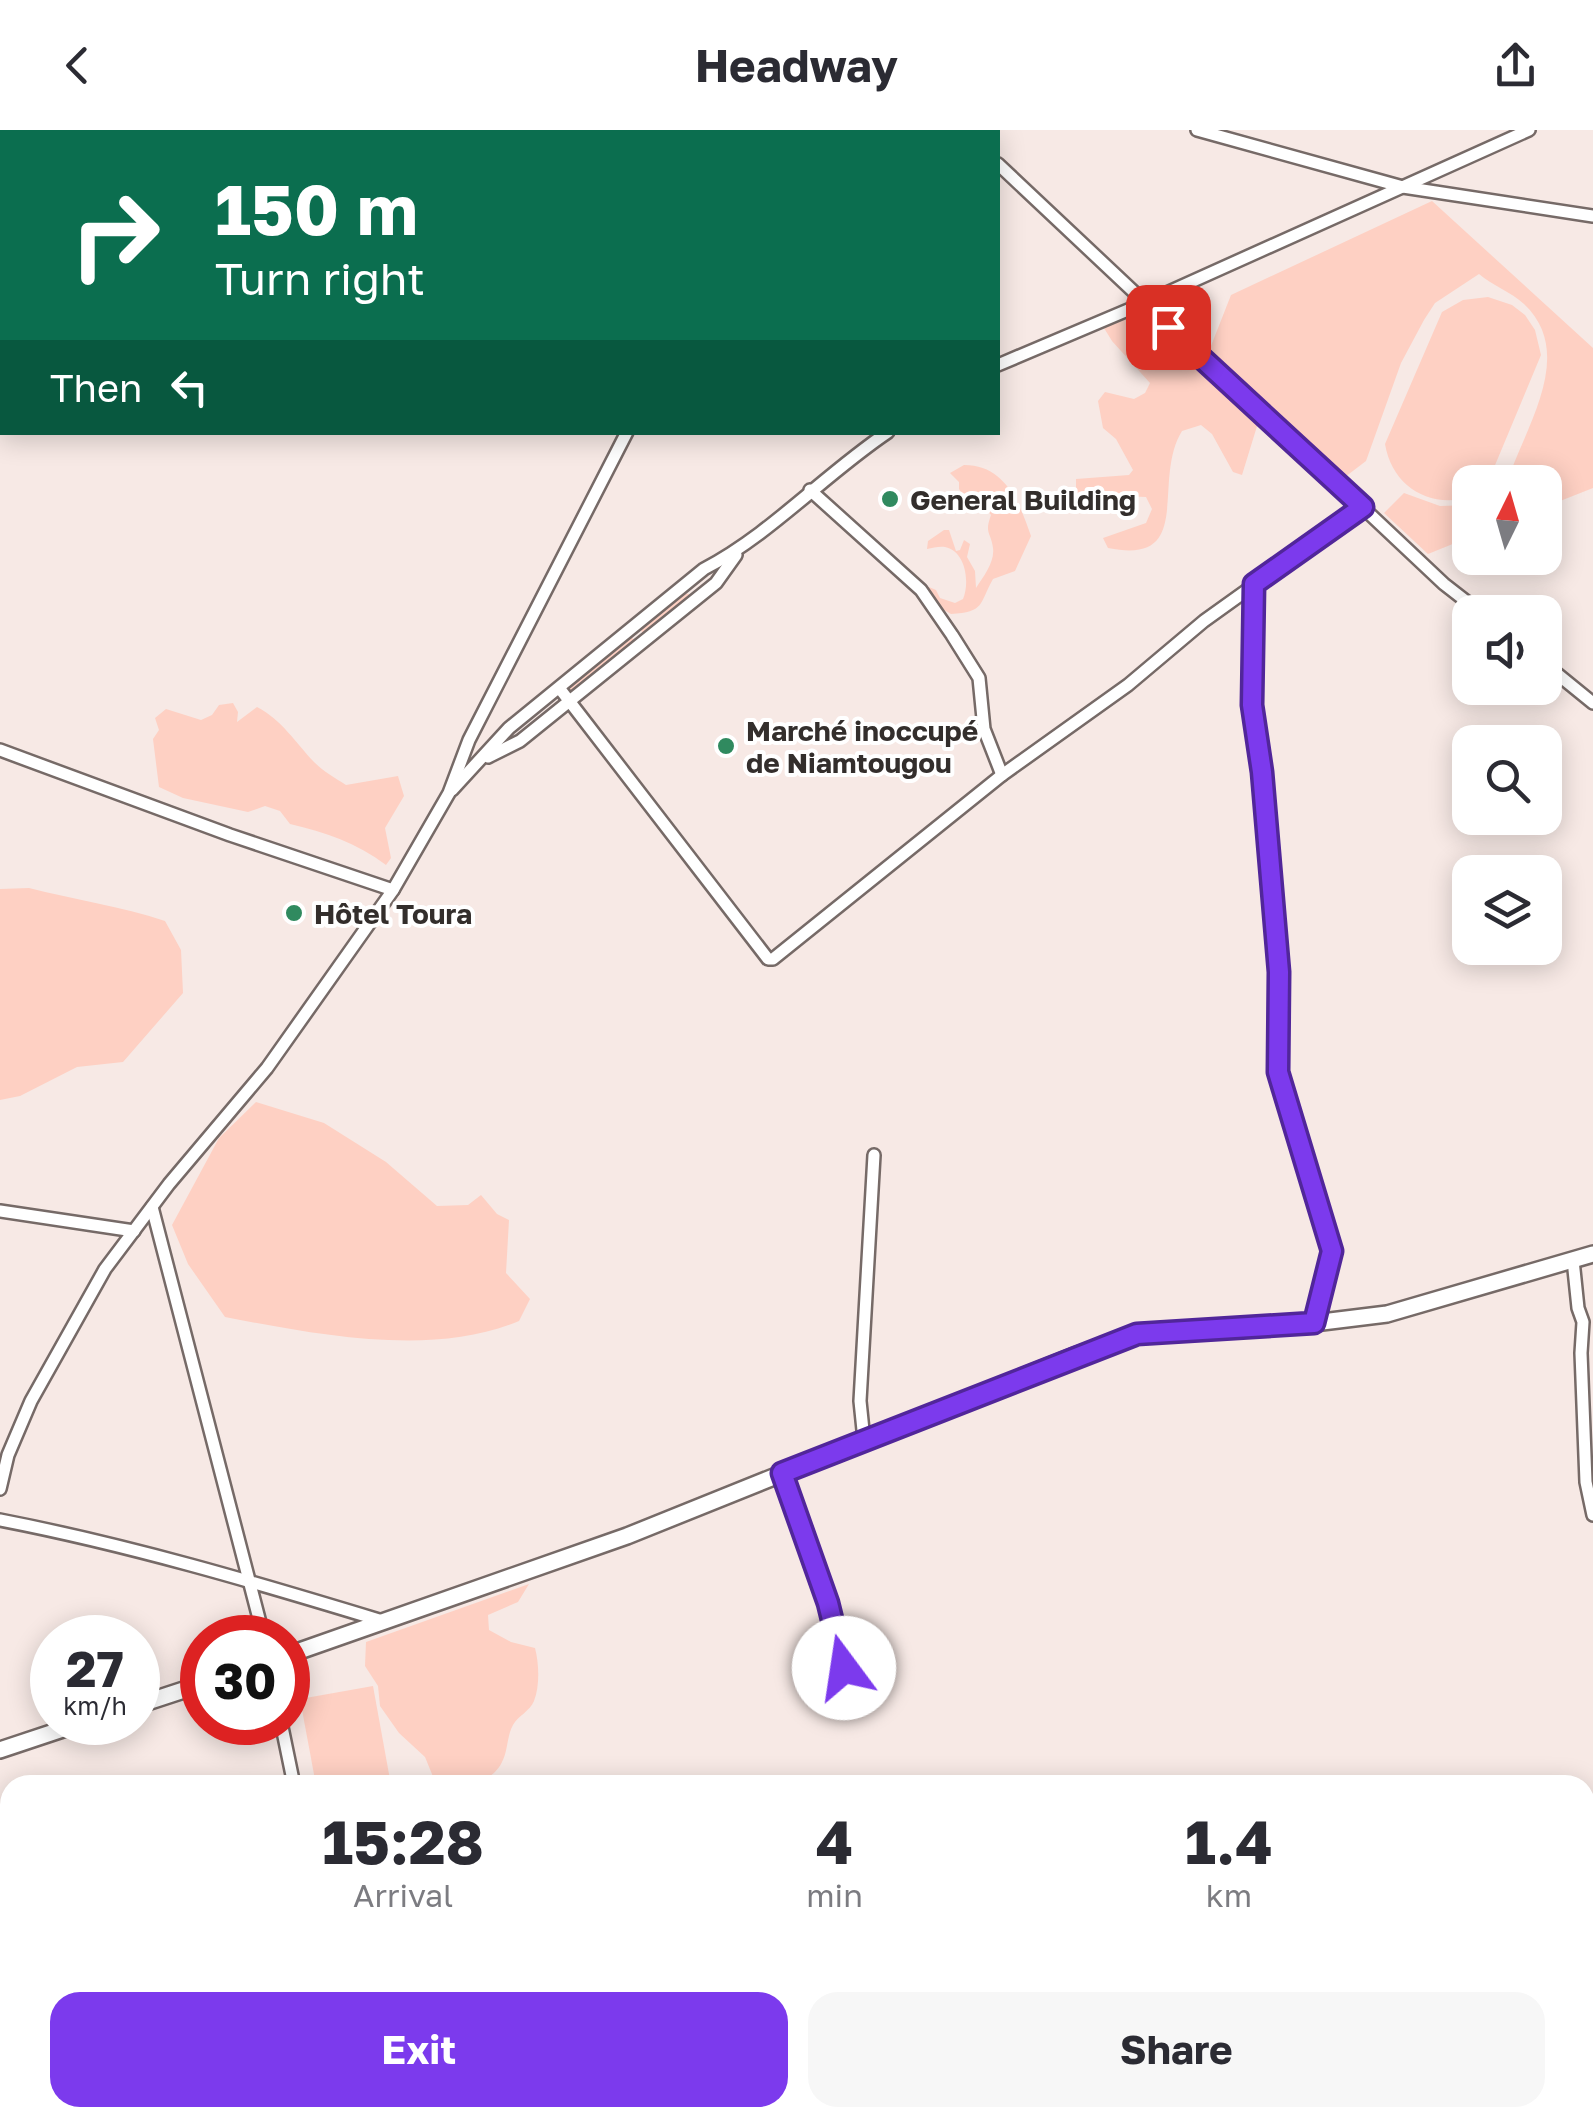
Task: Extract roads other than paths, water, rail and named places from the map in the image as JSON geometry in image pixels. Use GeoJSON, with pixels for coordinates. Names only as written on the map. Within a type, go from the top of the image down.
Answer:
{"type":"FeatureCollection","features":[{"type":"Feature","properties":{"kind":"main road"},"geometry":{"type":"LineString","coordinates":[[310,1647],[628,1536],[1137,1334],[1314,1323],[1387,1314],[1593,1254]]}},
{"type":"Feature","properties":{"kind":"main road"},"geometry":{"type":"LineString","coordinates":[[0,1750],[30,1740]]}},
{"type":"Feature","properties":{"kind":"street"},"geometry":{"type":"LineString","coordinates":[[1196,130],[1404,187],[1593,216]]}},
{"type":"Feature","properties":{"kind":"street"},"geometry":{"type":"LineString","coordinates":[[1000,364],[1528,130]]}},
{"type":"Feature","properties":{"kind":"street"},"geometry":{"type":"LineString","coordinates":[[1000,166],[1142,304],[1458,595]]}},
{"type":"Feature","properties":{"kind":"street"},"geometry":{"type":"LineString","coordinates":[[0,1488],[8,1455],[31,1401],[105,1270],[267,1068],[393,890],[449,793],[468,740],[625,435]]}},
{"type":"Feature","properties":{"kind":"street"},"geometry":{"type":"LineString","coordinates":[[449,793],[509,728],[704,570],[738,552],[810,490],[884,435]]}},
{"type":"Feature","properties":{"kind":"street"},"geometry":{"type":"LineString","coordinates":[[810,490],[921,590],[952,635],[979,678],[984,729],[1002,775]]}},
{"type":"Feature","properties":{"kind":"street"},"geometry":{"type":"LineString","coordinates":[[560,689],[768,959],[773,959],[1002,775],[1128,685],[1254,584],[1363,507]]}},
{"type":"Feature","properties":{"kind":"street"},"geometry":{"type":"LineString","coordinates":[[480,762],[520,741],[716,583],[738,552]]}},
{"type":"Feature","properties":{"kind":"street"},"geometry":{"type":"LineString","coordinates":[[688,583],[697,598]]}},
{"type":"Feature","properties":{"kind":"street"},"geometry":{"type":"LineString","coordinates":[[1254,584],[1252,705],[1262,772],[1279,972],[1278,1072],[1332,1251],[1314,1323]]}},
{"type":"Feature","properties":{"kind":"street"},"geometry":{"type":"LineString","coordinates":[[633,629],[643,641]]}},
{"type":"Feature","properties":{"kind":"street"},"geometry":{"type":"LineString","coordinates":[[1562,677],[1593,702]]}},
{"type":"Feature","properties":{"kind":"street"},"geometry":{"type":"LineString","coordinates":[[0,750],[393,890]]}},
{"type":"Feature","properties":{"kind":"street"},"geometry":{"type":"LineString","coordinates":[[864,1440],[860,1401],[874,1155]]}},
{"type":"Feature","properties":{"kind":"street"},"geometry":{"type":"LineString","coordinates":[[152,1208],[258,1615]]}},
{"type":"Feature","properties":{"kind":"street"},"geometry":{"type":"LineString","coordinates":[[0,1211],[134,1231]]}},
{"type":"Feature","properties":{"kind":"street"},"geometry":{"type":"LineString","coordinates":[[1572,1260],[1583,1322],[1586,1482],[1593,1516]]}},
{"type":"Feature","properties":{"kind":"street"},"geometry":{"type":"LineString","coordinates":[[782,1473],[828,1603],[844,1668]]}},
{"type":"Feature","properties":{"kind":"street"},"geometry":{"type":"LineString","coordinates":[[0,1520],[76,1535],[379,1620]]}},
{"type":"Feature","properties":{"kind":"street"},"geometry":{"type":"LineString","coordinates":[[286,1745],[292,1775]]}},
{"type":"Feature","properties":{"kind":"place","name":"General Building"},"geometry":{"type":"Point","coordinates":[890,499]}},
{"type":"Feature","properties":{"kind":"place","name":"Marché inoccupé de Niamtougou"},"geometry":{"type":"Point","coordinates":[726,746]}},
{"type":"Feature","properties":{"kind":"place","name":"Hôtel Toura"},"geometry":{"type":"Point","coordinates":[294,913]}}]}
